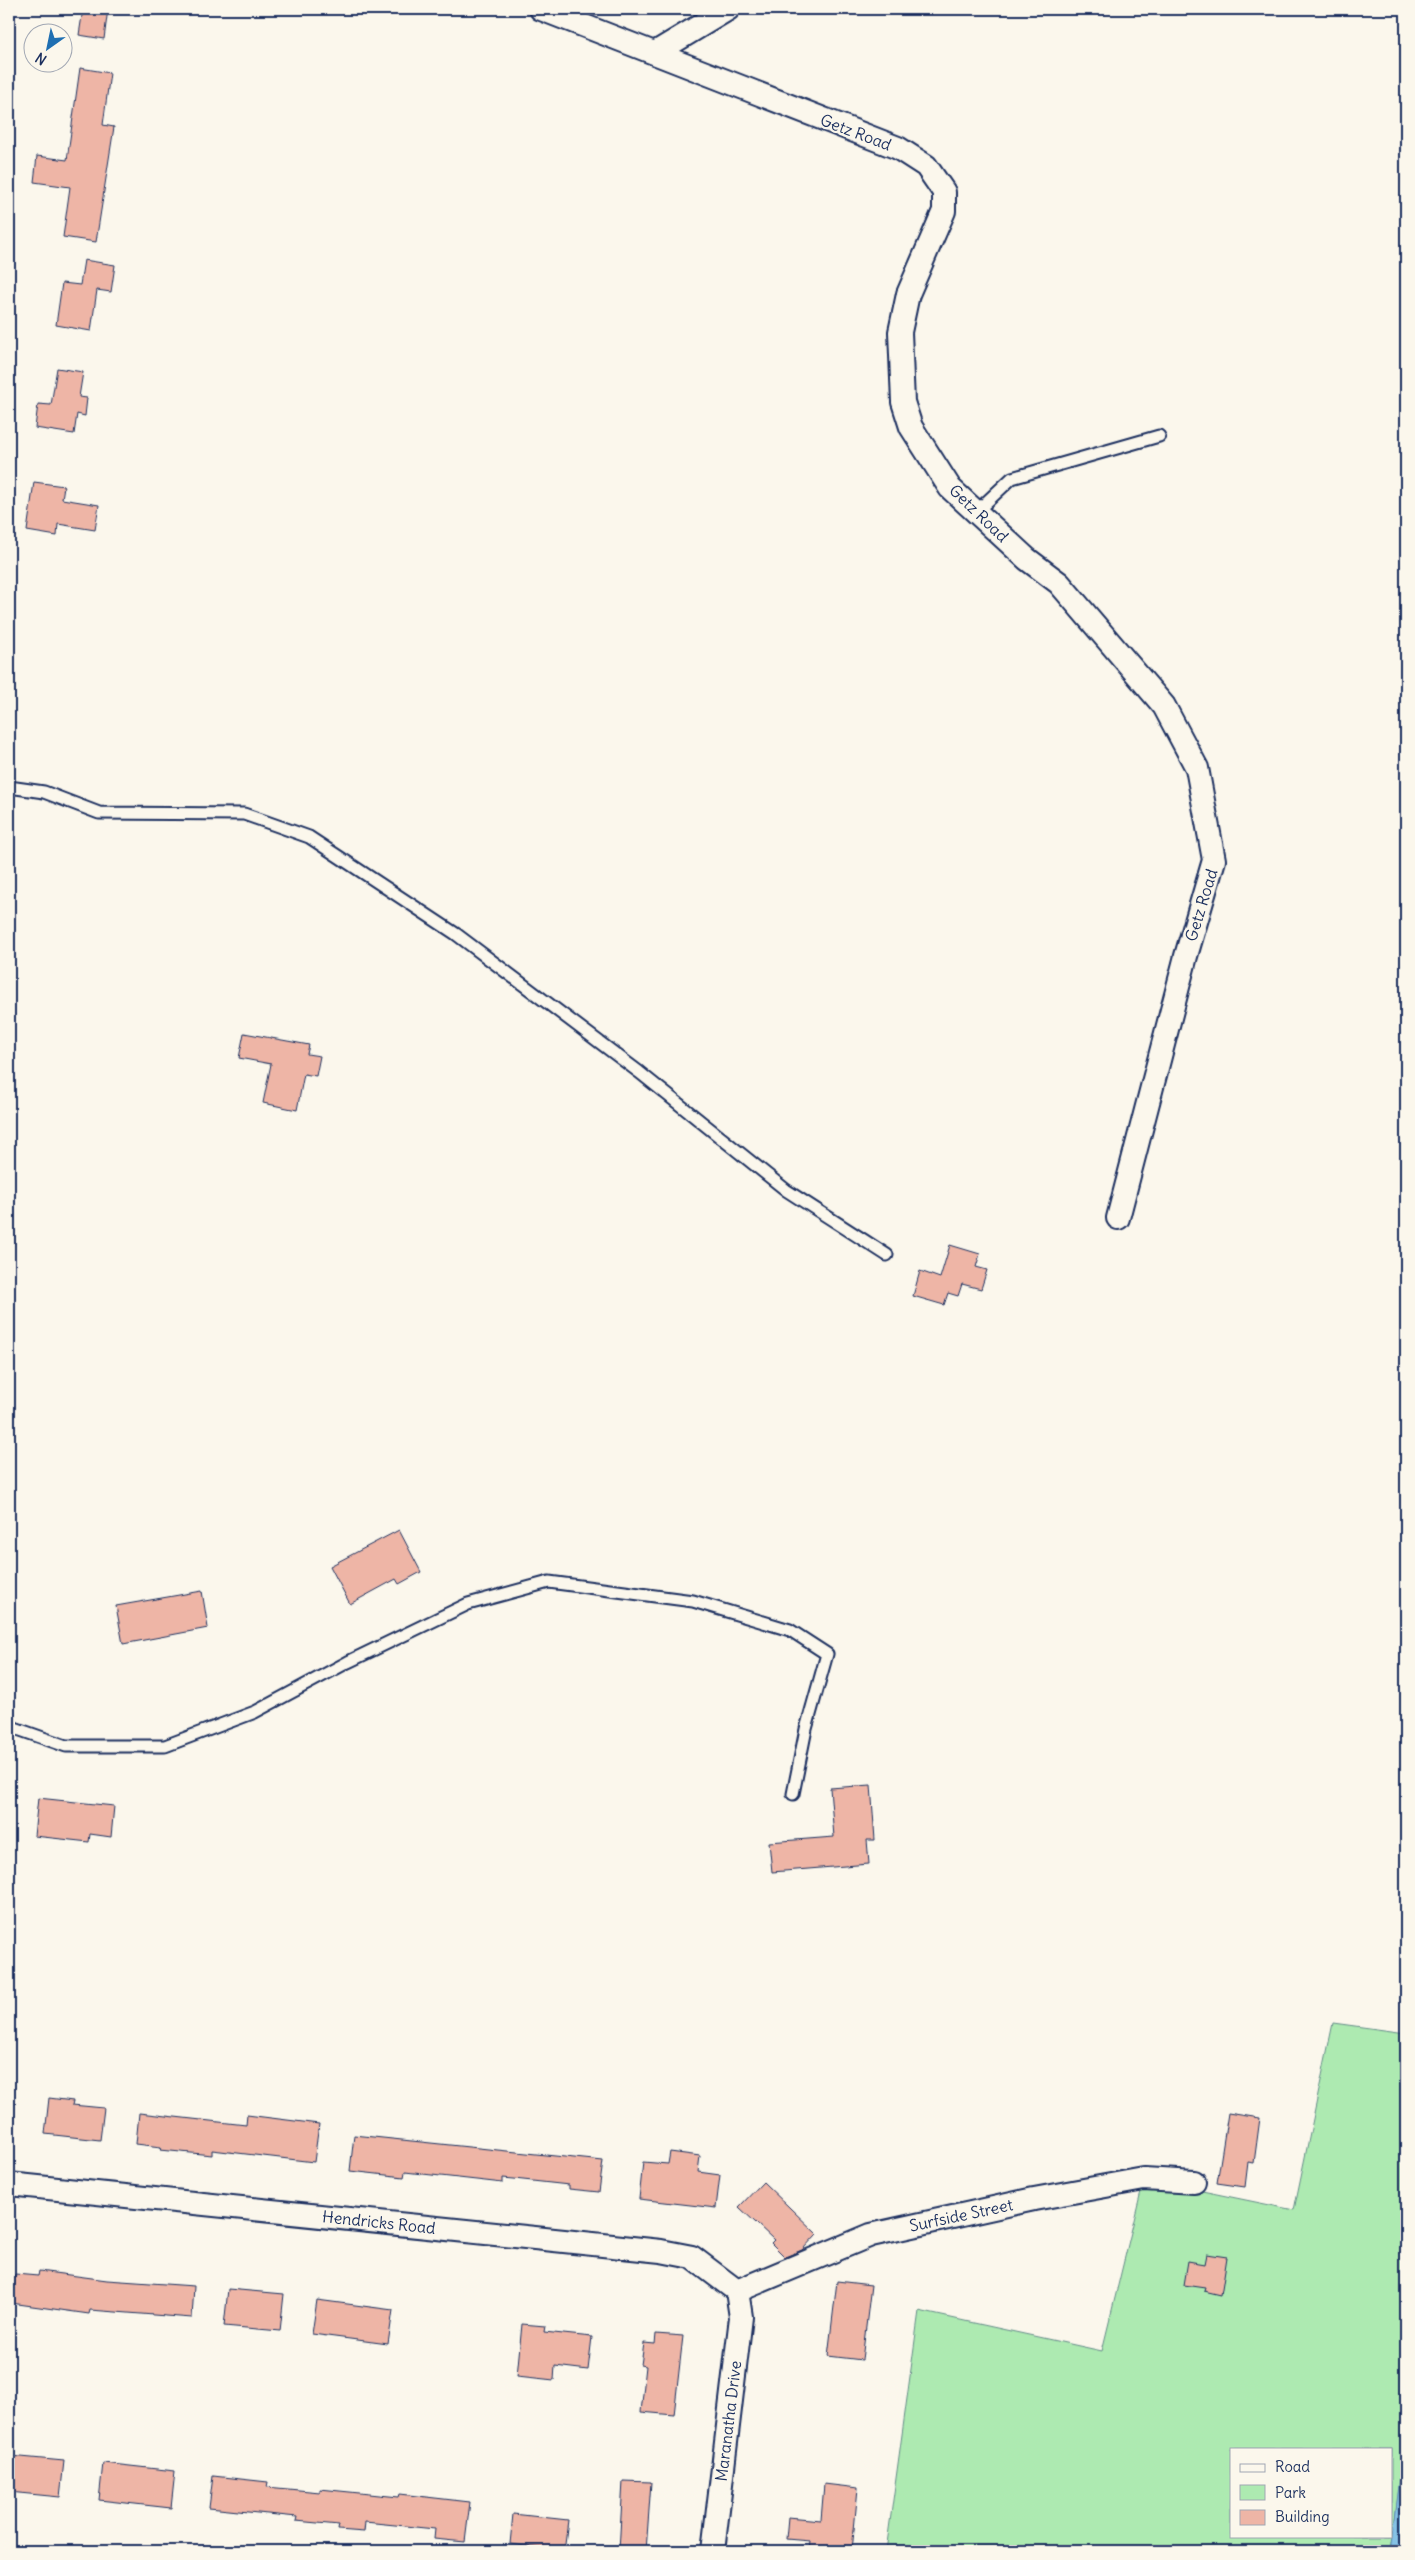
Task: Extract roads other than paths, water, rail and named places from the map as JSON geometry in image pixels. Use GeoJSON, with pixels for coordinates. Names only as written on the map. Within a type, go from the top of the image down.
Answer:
{"type":"FeatureCollection","features":[{"type":"Feature","properties":{"kind":"street","name":"Getz Road"},"geometry":{"type":"LineString","coordinates":[[541,9],[898,148],[926,166],[944,192],[944,212],[906,304],[900,332],[903,402],[911,427],[950,488],[1027,559],[1059,583],[1164,706],[1197,768],[1214,860],[1186,956],[1118,1218]]}},
{"type":"Feature","properties":{"kind":"street"},"geometry":{"type":"LineString","coordinates":[[655,53],[728,9]]}},
{"type":"Feature","properties":{"kind":"street","name":"Surfside Street"},"geometry":{"type":"LineString","coordinates":[[737,2291],[871,2235],[1034,2199],[1144,2179],[1194,2182]]}},
{"type":"Feature","properties":{"kind":"street","name":"Hendricks Road"},"geometry":{"type":"LineString","coordinates":[[9,2184],[662,2251],[692,2257],[737,2291]]}},
{"type":"Feature","properties":{"kind":"street","name":"Maranatha Drive"},"geometry":{"type":"LineString","coordinates":[[713,2551],[741,2317],[737,2291]]}},
{"type":"Feature","properties":{"kind":"lane"},"geometry":{"type":"LineString","coordinates":[[976,512],[1012,478],[1159,436]]}},
{"type":"Feature","properties":{"kind":"lane"},"geometry":{"type":"LineString","coordinates":[[9,787],[44,792],[99,814],[244,814],[309,837],[456,934],[639,1072],[786,1190],[887,1255]]}},
{"type":"Feature","properties":{"kind":"lane"},"geometry":{"type":"LineString","coordinates":[[9,1726],[66,1746],[165,1746],[255,1712],[348,1662],[468,1604],[549,1582],[693,1600],[790,1630],[828,1654],[806,1729],[793,1794]]}},
{"type":"Feature","properties":{"kind":"water"},"geometry":{"type":"Polygon","coordinates":[[[1406,2433],[1406,2551],[1391,2551],[1405,2436],[1406,2433]]]}}]}
